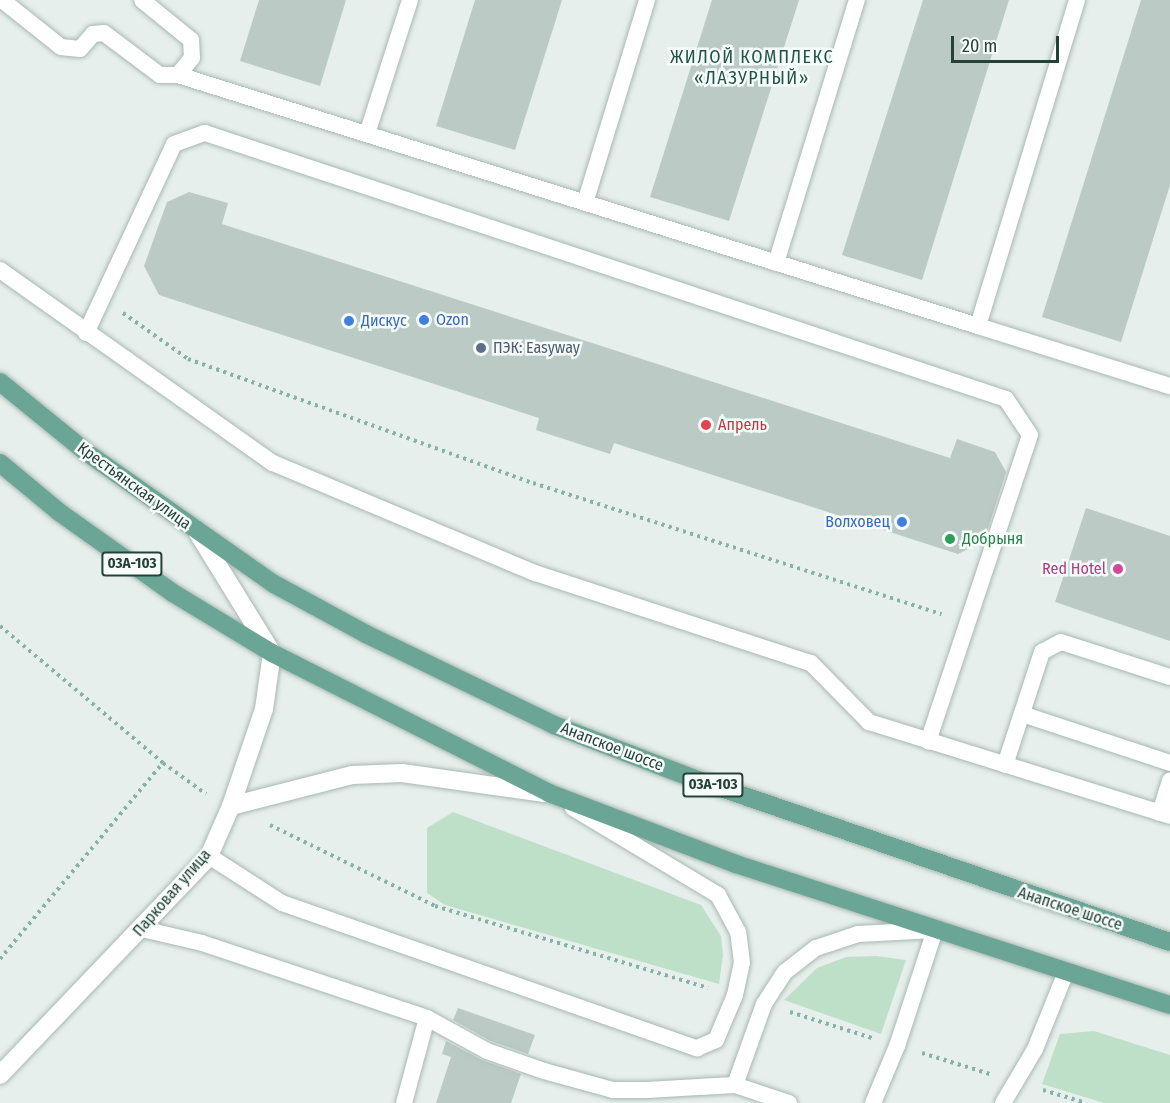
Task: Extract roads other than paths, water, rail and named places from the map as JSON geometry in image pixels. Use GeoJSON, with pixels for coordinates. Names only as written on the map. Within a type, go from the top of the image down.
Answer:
{"type":"FeatureCollection","features":[{"type":"Feature","properties":{"kind":"main road","name":"Крестьянская улица"},"geometry":{"type":"LineString","coordinates":[[0,382],[86,452],[198,533],[274,584]]}},
{"type":"Feature","properties":{"kind":"main road","name":"03А-103"},"geometry":{"type":"LineString","coordinates":[[0,463],[60,512],[173,593],[272,653],[549,793],[736,864],[1170,1005]]}},
{"type":"Feature","properties":{"kind":"main road"},"geometry":{"type":"LineString","coordinates":[[198,533],[272,653]]}},
{"type":"Feature","properties":{"kind":"main road","name":"Анапское шоссе"},"geometry":{"type":"LineString","coordinates":[[274,584],[366,634],[554,725],[692,778],[1170,942]]}},
{"type":"Feature","properties":{"kind":"main road","name":"Парковая улица"},"geometry":{"type":"LineString","coordinates":[[4,1064],[142,929],[209,855],[231,806],[264,709],[272,653]]}},
{"type":"Feature","properties":{"kind":"main road"},"geometry":{"type":"LineString","coordinates":[[231,806],[310,783],[372,774],[402,773],[549,793]]}},
{"type":"Feature","properties":{"kind":"lane"},"geometry":{"type":"LineString","coordinates":[[2,0],[61,47],[80,49],[93,34],[104,33],[160,75],[178,75],[1170,386]]}},
{"type":"Feature","properties":{"kind":"lane"},"geometry":{"type":"LineString","coordinates":[[142,0],[191,40],[192,58],[178,75]]}},
{"type":"Feature","properties":{"kind":"lane"},"geometry":{"type":"LineString","coordinates":[[367,134],[410,0]]}},
{"type":"Feature","properties":{"kind":"lane"},"geometry":{"type":"LineString","coordinates":[[585,202],[647,0]]}},
{"type":"Feature","properties":{"kind":"lane"},"geometry":{"type":"LineString","coordinates":[[776,262],[857,0]]}},
{"type":"Feature","properties":{"kind":"lane"},"geometry":{"type":"LineString","coordinates":[[978,326],[1077,0]]}},
{"type":"Feature","properties":{"kind":"lane"},"geometry":{"type":"LineString","coordinates":[[86,333],[174,144],[205,133],[1006,399],[1030,435],[928,741]]}},
{"type":"Feature","properties":{"kind":"lane"},"geometry":{"type":"LineString","coordinates":[[0,270],[273,463],[535,573],[811,663],[869,722],[1165,815],[1170,781]]}},
{"type":"Feature","properties":{"kind":"lane"},"geometry":{"type":"LineString","coordinates":[[1005,765],[1042,652],[1061,642],[1170,677]]}},
{"type":"Feature","properties":{"kind":"lane"},"geometry":{"type":"LineString","coordinates":[[1022,714],[1170,763]]}},
{"type":"Feature","properties":{"kind":"lane"},"geometry":{"type":"LineString","coordinates":[[209,855],[282,903],[697,1048],[716,1040],[735,995],[742,963],[738,932],[718,895],[549,793]]}},
{"type":"Feature","properties":{"kind":"lane"},"geometry":{"type":"LineString","coordinates":[[142,929],[202,944],[427,1018],[487,1051],[612,1090],[735,1085],[789,1103]]}},
{"type":"Feature","properties":{"kind":"lane"},"geometry":{"type":"LineString","coordinates":[[735,1085],[764,1004],[785,972],[816,948],[858,934],[935,930],[897,1046],[873,1103]]}},
{"type":"Feature","properties":{"kind":"lane"},"geometry":{"type":"LineString","coordinates":[[1003,1103],[1035,1048],[1065,972]]}},
{"type":"Feature","properties":{"kind":"lane"},"geometry":{"type":"LineString","coordinates":[[404,1103],[427,1018]]}},
{"type":"Feature","properties":{"kind":"place","name":"Ozon"},"geometry":{"type":"Point","coordinates":[424,320]}},
{"type":"Feature","properties":{"kind":"place","name":"Дискус"},"geometry":{"type":"Point","coordinates":[349,321]}},
{"type":"Feature","properties":{"kind":"place","name":"ПЭК: Easyway"},"geometry":{"type":"Point","coordinates":[481,348]}},
{"type":"Feature","properties":{"kind":"place","name":"Апрель"},"geometry":{"type":"Point","coordinates":[706,425]}},
{"type":"Feature","properties":{"kind":"place","name":"Волховец"},"geometry":{"type":"Point","coordinates":[902,522]}},
{"type":"Feature","properties":{"kind":"place","name":"Добрыня"},"geometry":{"type":"Point","coordinates":[950,539]}},
{"type":"Feature","properties":{"kind":"place","name":"Red Hotel"},"geometry":{"type":"Point","coordinates":[1118,569]}},
{"type":"Feature","properties":{"kind":"district","name":"ЖИЛОЙ КОМПЛЕКС «ЛАЗУРНЫЙ»"},"geometry":{"type":"Point","coordinates":[752,68]}}]}
